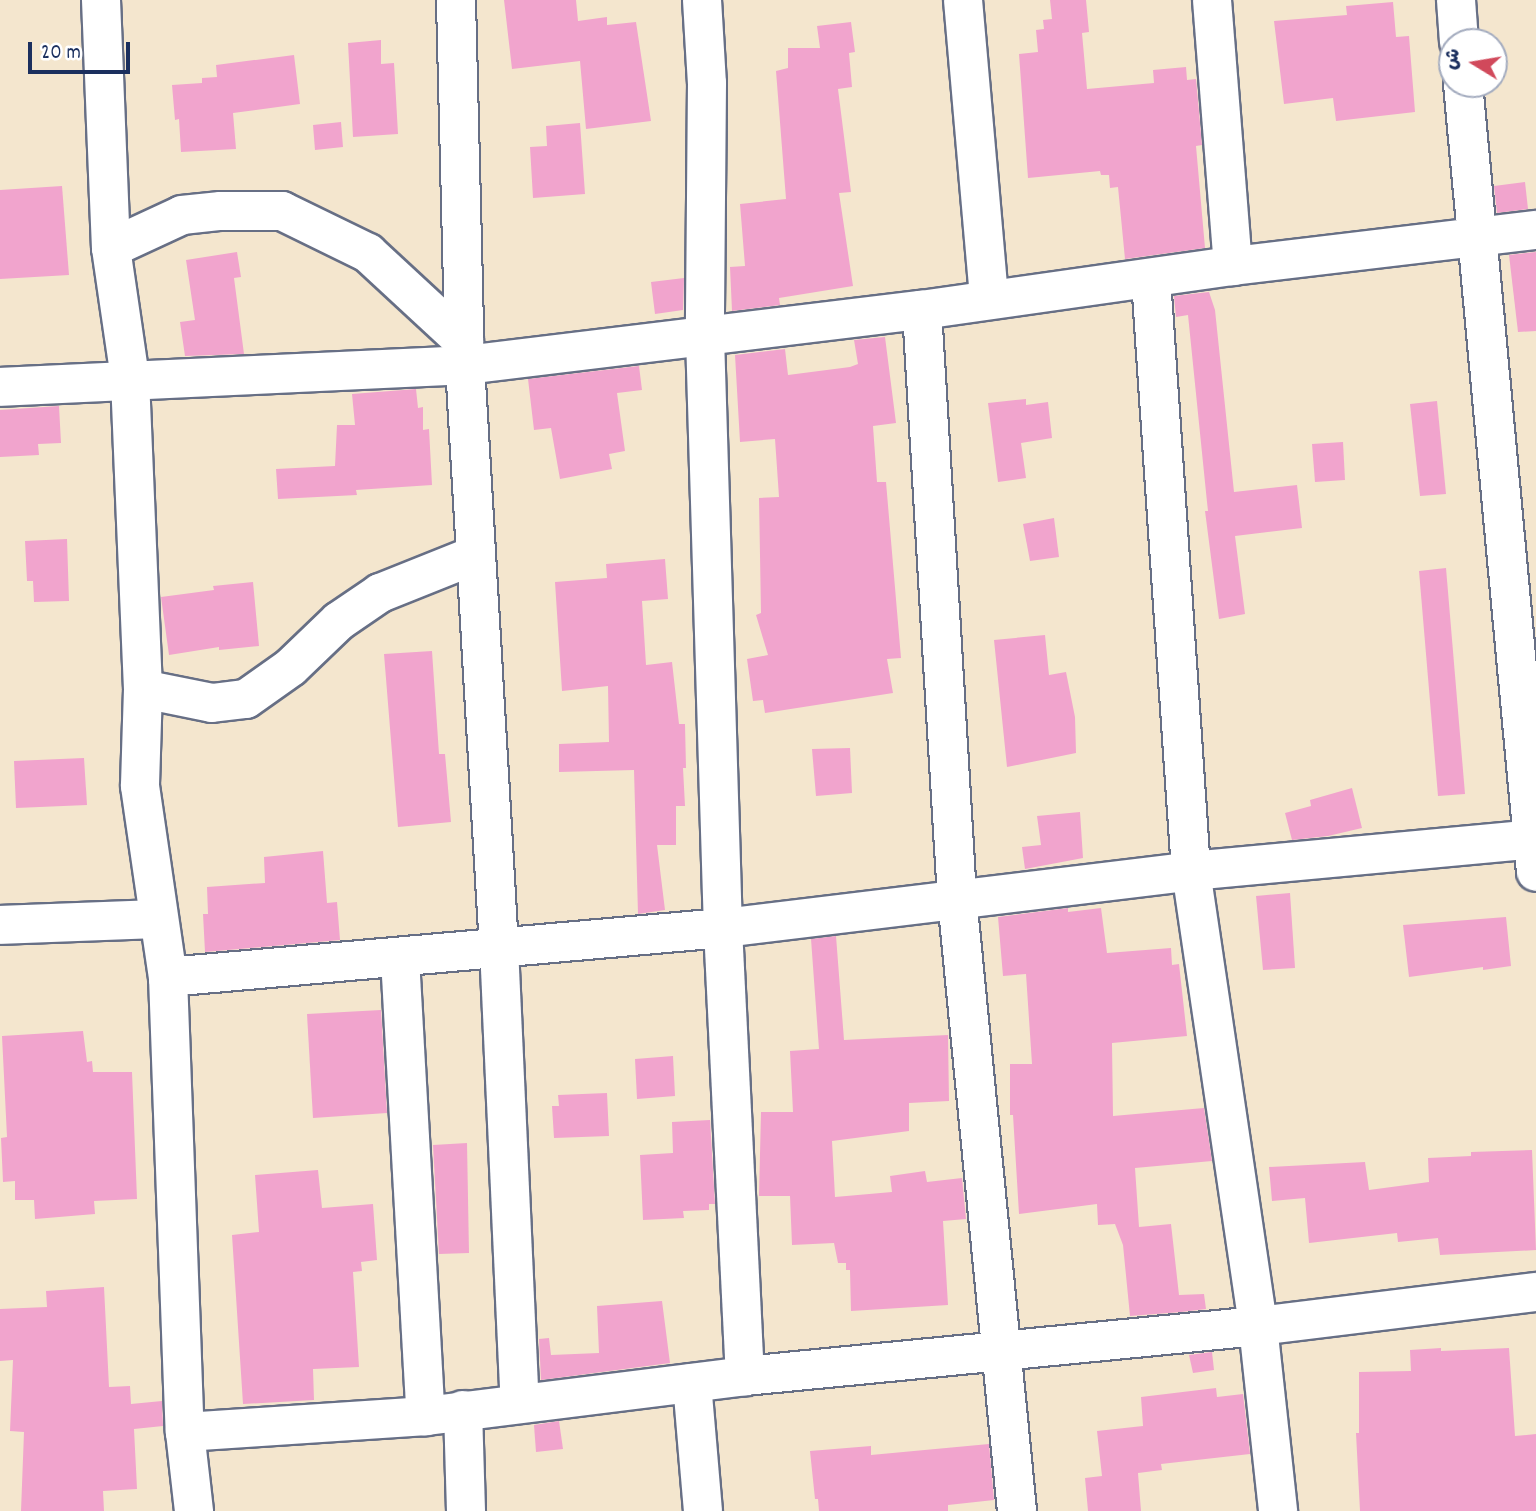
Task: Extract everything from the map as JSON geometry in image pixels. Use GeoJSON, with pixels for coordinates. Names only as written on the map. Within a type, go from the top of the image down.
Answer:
{"type":"FeatureCollection","features":[{"type":"Feature","properties":{"kind":"street"},"geometry":{"type":"LineString","coordinates":[[102,0],[111,248],[130,379],[143,689],[140,786],[168,977],[186,1432],[194,1511]]}},
{"type":"Feature","properties":{"kind":"street"},"geometry":{"type":"LineString","coordinates":[[456,0],[465,354],[499,947],[520,1402]]}},
{"type":"Feature","properties":{"kind":"street"},"geometry":{"type":"LineString","coordinates":[[702,0],[707,83],[705,337],[723,928],[744,1376]]}},
{"type":"Feature","properties":{"kind":"street"},"geometry":{"type":"LineString","coordinates":[[963,0],[989,299]]}},
{"type":"Feature","properties":{"kind":"street"},"geometry":{"type":"LineString","coordinates":[[1212,0],[1233,266]]}},
{"type":"Feature","properties":{"kind":"street"},"geometry":{"type":"LineString","coordinates":[[1456,0],[1458,28]]}},
{"type":"Feature","properties":{"kind":"street"},"geometry":{"type":"LineString","coordinates":[[168,977],[723,928],[1191,872],[1535,850],[1464,98]]}},
{"type":"Feature","properties":{"kind":"street"},"geometry":{"type":"LineString","coordinates":[[111,248],[182,215],[221,211],[282,211],[368,253],[465,354]]}},
{"type":"Feature","properties":{"kind":"street"},"geometry":{"type":"LineString","coordinates":[[0,387],[705,337],[922,310],[1233,266],[1536,230]]}},
{"type":"Feature","properties":{"kind":"street"},"geometry":{"type":"LineString","coordinates":[[1151,279],[1191,872],[1258,1326],[1279,1511]]}},
{"type":"Feature","properties":{"kind":"street"},"geometry":{"type":"LineString","coordinates":[[922,310],[957,898],[1017,1511]]}},
{"type":"Feature","properties":{"kind":"street"},"geometry":{"type":"LineString","coordinates":[[143,689],[212,703],[246,699],[291,667],[339,621],[380,593],[475,555]]}},
{"type":"Feature","properties":{"kind":"street"},"geometry":{"type":"LineString","coordinates":[[0,925],[158,919]]}},
{"type":"Feature","properties":{"kind":"street"},"geometry":{"type":"LineString","coordinates":[[400,958],[444,1413],[466,1511]]}},
{"type":"Feature","properties":{"kind":"street"},"geometry":{"type":"LineString","coordinates":[[186,1432],[444,1413],[744,1376],[1258,1326],[1536,1292]]}},
{"type":"Feature","properties":{"kind":"street"},"geometry":{"type":"LineString","coordinates":[[692,1383],[702,1511]]}},
{"type":"Feature","properties":{"kind":"building"},"geometry":{"type":"Polygon","coordinates":[[[504,0],[576,0],[578,21],[607,17],[607,25],[636,22],[651,121],[586,129],[580,61],[512,69],[504,0]]]}},
{"type":"Feature","properties":{"kind":"building"},"geometry":{"type":"Polygon","coordinates":[[[1050,0],[1086,0],[1089,32],[1082,33],[1087,89],[1154,83],[1153,70],[1186,67],[1187,80],[1196,79],[1202,145],[1196,146],[1205,248],[1125,259],[1118,187],[1110,188],[1109,175],[1101,175],[1100,171],[1028,178],[1019,54],[1038,52],[1036,30],[1044,29],[1043,20],[1052,19],[1050,0]]]}},
{"type":"Feature","properties":{"kind":"building"},"geometry":{"type":"Polygon","coordinates":[[[1393,2],[1396,37],[1409,36],[1415,112],[1336,121],[1333,98],[1284,104],[1274,21],[1347,15],[1346,6],[1393,2]]]}},
{"type":"Feature","properties":{"kind":"building"},"geometry":{"type":"Polygon","coordinates":[[[851,22],[855,52],[849,53],[852,87],[838,89],[851,192],[839,193],[853,286],[779,298],[780,305],[732,311],[730,267],[745,266],[740,204],[786,199],[776,71],[788,68],[788,48],[820,48],[817,26],[851,22]]]}},
{"type":"Feature","properties":{"kind":"building"},"geometry":{"type":"Polygon","coordinates":[[[381,40],[381,64],[394,63],[398,134],[353,137],[348,43],[381,40]]]}},
{"type":"Feature","properties":{"kind":"building"},"geometry":{"type":"Polygon","coordinates":[[[294,55],[300,104],[233,113],[236,149],[181,152],[179,119],[175,120],[172,85],[202,83],[202,78],[217,77],[216,65],[294,55]]]}},
{"type":"Feature","properties":{"kind":"building"},"geometry":{"type":"Polygon","coordinates":[[[341,122],[343,147],[315,150],[313,125],[341,122]]]}},
{"type":"Feature","properties":{"kind":"building"},"geometry":{"type":"Polygon","coordinates":[[[580,123],[585,194],[533,198],[530,147],[547,146],[546,126],[580,123]]]}},
{"type":"Feature","properties":{"kind":"building"},"geometry":{"type":"Polygon","coordinates":[[[1525,182],[1528,209],[1497,213],[1494,186],[1525,182]]]}},
{"type":"Feature","properties":{"kind":"building"},"geometry":{"type":"Polygon","coordinates":[[[62,186],[69,275],[0,279],[0,190],[62,186]]]}},
{"type":"Feature","properties":{"kind":"building"},"geometry":{"type":"Polygon","coordinates":[[[237,252],[241,277],[234,278],[244,354],[185,356],[180,322],[195,320],[186,260],[237,252]]]}},
{"type":"Feature","properties":{"kind":"building"},"geometry":{"type":"Polygon","coordinates":[[[1536,252],[1536,331],[1518,332],[1509,255],[1536,252]]]}},
{"type":"Feature","properties":{"kind":"building"},"geometry":{"type":"Polygon","coordinates":[[[684,278],[683,310],[655,314],[651,282],[684,278]]]}},
{"type":"Feature","properties":{"kind":"building"},"geometry":{"type":"Polygon","coordinates":[[[1209,292],[1215,310],[1234,492],[1297,485],[1302,528],[1235,536],[1245,614],[1219,619],[1205,511],[1208,511],[1188,315],[1176,317],[1174,296],[1209,292]]]}},
{"type":"Feature","properties":{"kind":"building"},"geometry":{"type":"Polygon","coordinates":[[[885,337],[896,423],[873,426],[877,482],[886,482],[901,658],[887,659],[893,693],[765,713],[763,700],[753,701],[747,659],[768,655],[756,615],[761,613],[759,498],[779,497],[775,439],[740,442],[735,355],[785,349],[788,375],[858,364],[854,340],[885,337]]]}},
{"type":"Feature","properties":{"kind":"building"},"geometry":{"type":"Polygon","coordinates":[[[639,366],[642,390],[617,393],[625,451],[609,454],[612,469],[560,479],[551,428],[534,430],[528,379],[639,366]]]}},
{"type":"Feature","properties":{"kind":"building"},"geometry":{"type":"Polygon","coordinates":[[[416,389],[418,408],[423,407],[423,430],[429,429],[432,485],[356,490],[357,495],[278,499],[276,469],[335,466],[337,425],[355,425],[352,394],[416,389]]]}},
{"type":"Feature","properties":{"kind":"building"},"geometry":{"type":"Polygon","coordinates":[[[1026,399],[1026,405],[1048,402],[1052,438],[1021,443],[1026,478],[998,482],[988,403],[1026,399]]]}},
{"type":"Feature","properties":{"kind":"building"},"geometry":{"type":"Polygon","coordinates":[[[1437,401],[1446,494],[1420,496],[1410,404],[1437,401]]]}},
{"type":"Feature","properties":{"kind":"building"},"geometry":{"type":"Polygon","coordinates":[[[59,406],[61,443],[38,444],[39,455],[0,457],[0,410],[59,406]]]}},
{"type":"Feature","properties":{"kind":"building"},"geometry":{"type":"Polygon","coordinates":[[[1343,442],[1345,480],[1315,482],[1312,444],[1343,442]]]}},
{"type":"Feature","properties":{"kind":"building"},"geometry":{"type":"Polygon","coordinates":[[[1054,518],[1059,557],[1030,561],[1023,524],[1054,518]]]}},
{"type":"Feature","properties":{"kind":"building"},"geometry":{"type":"Polygon","coordinates":[[[67,539],[69,601],[34,602],[33,581],[27,581],[25,541],[67,539]]]}},
{"type":"Feature","properties":{"kind":"building"},"geometry":{"type":"Polygon","coordinates":[[[665,559],[668,599],[642,601],[646,665],[672,662],[679,724],[685,724],[685,806],[676,806],[676,845],[657,845],[665,910],[638,914],[634,770],[559,772],[559,744],[609,742],[608,686],[562,691],[555,582],[607,578],[606,564],[665,559]]]}},
{"type":"Feature","properties":{"kind":"building"},"geometry":{"type":"Polygon","coordinates":[[[1446,568],[1465,794],[1438,796],[1419,571],[1446,568]]]}},
{"type":"Feature","properties":{"kind":"building"},"geometry":{"type":"Polygon","coordinates":[[[253,582],[259,646],[219,650],[219,647],[169,655],[161,597],[214,590],[213,586],[253,582]]]}},
{"type":"Feature","properties":{"kind":"building"},"geometry":{"type":"Polygon","coordinates":[[[1045,635],[1049,675],[1066,672],[1075,717],[1076,753],[1007,767],[994,640],[1045,635]]]}},
{"type":"Feature","properties":{"kind":"building"},"geometry":{"type":"Polygon","coordinates":[[[432,651],[439,754],[445,754],[451,822],[398,827],[384,654],[432,651]]]}},
{"type":"Feature","properties":{"kind":"building"},"geometry":{"type":"Polygon","coordinates":[[[850,748],[852,793],[816,796],[812,749],[850,748]]]}},
{"type":"Feature","properties":{"kind":"building"},"geometry":{"type":"Polygon","coordinates":[[[84,758],[87,805],[16,808],[14,761],[84,758]]]}},
{"type":"Feature","properties":{"kind":"building"},"geometry":{"type":"Polygon","coordinates":[[[1352,788],[1362,828],[1328,836],[1292,840],[1285,813],[1311,806],[1310,800],[1352,788]]]}},
{"type":"Feature","properties":{"kind":"building"},"geometry":{"type":"Polygon","coordinates":[[[1080,812],[1083,858],[1025,869],[1022,847],[1041,845],[1037,816],[1080,812]]]}},
{"type":"Feature","properties":{"kind":"building"},"geometry":{"type":"Polygon","coordinates":[[[323,851],[327,903],[337,902],[340,940],[205,952],[203,914],[208,914],[207,887],[265,883],[264,857],[323,851]]]}},
{"type":"Feature","properties":{"kind":"building"},"geometry":{"type":"Polygon","coordinates":[[[1290,893],[1295,968],[1263,970],[1256,896],[1290,893]]]}},
{"type":"Feature","properties":{"kind":"building"},"geometry":{"type":"Polygon","coordinates":[[[1068,908],[1068,912],[1101,908],[1107,953],[1171,948],[1172,965],[1179,964],[1187,1036],[1112,1043],[1113,1116],[1204,1108],[1212,1161],[1135,1168],[1139,1227],[1171,1224],[1179,1295],[1204,1294],[1206,1309],[1130,1316],[1123,1245],[1115,1224],[1098,1225],[1097,1204],[1019,1214],[1013,1115],[1010,1115],[1010,1064],[1032,1064],[1026,974],[1003,976],[998,917],[1068,908]]]}},
{"type":"Feature","properties":{"kind":"building"},"geometry":{"type":"Polygon","coordinates":[[[1506,917],[1511,966],[1409,977],[1403,925],[1506,917]]]}},
{"type":"Feature","properties":{"kind":"building"},"geometry":{"type":"Polygon","coordinates":[[[836,936],[844,1040],[948,1035],[949,1101],[909,1103],[909,1131],[832,1141],[835,1197],[892,1192],[890,1176],[925,1171],[927,1182],[962,1178],[966,1219],[943,1221],[948,1305],[851,1311],[850,1270],[846,1270],[846,1263],[838,1263],[834,1243],[792,1245],[790,1196],[759,1196],[761,1112],[793,1112],[790,1051],[819,1049],[811,939],[836,936]]]}},
{"type":"Feature","properties":{"kind":"building"},"geometry":{"type":"Polygon","coordinates":[[[381,1010],[387,1113],[313,1118],[307,1014],[381,1010]]]}},
{"type":"Feature","properties":{"kind":"building"},"geometry":{"type":"Polygon","coordinates":[[[83,1031],[87,1062],[92,1061],[93,1072],[132,1072],[137,1199],[94,1201],[95,1214],[35,1219],[34,1200],[15,1200],[15,1181],[3,1182],[1,1138],[7,1137],[2,1036],[83,1031]]]}},
{"type":"Feature","properties":{"kind":"building"},"geometry":{"type":"Polygon","coordinates":[[[673,1056],[675,1096],[637,1099],[635,1059],[673,1056]]]}},
{"type":"Feature","properties":{"kind":"building"},"geometry":{"type":"Polygon","coordinates":[[[607,1093],[609,1136],[554,1138],[552,1106],[559,1106],[558,1095],[607,1093]]]}},
{"type":"Feature","properties":{"kind":"building"},"geometry":{"type":"Polygon","coordinates":[[[710,1120],[715,1204],[709,1204],[709,1210],[683,1211],[684,1218],[643,1220],[640,1155],[673,1153],[672,1122],[710,1120]]]}},
{"type":"Feature","properties":{"kind":"building"},"geometry":{"type":"Polygon","coordinates":[[[467,1143],[469,1253],[439,1254],[433,1145],[467,1143]]]}},
{"type":"Feature","properties":{"kind":"building"},"geometry":{"type":"Polygon","coordinates":[[[1532,1150],[1536,1250],[1440,1255],[1438,1238],[1398,1242],[1397,1233],[1309,1243],[1305,1198],[1272,1201],[1269,1167],[1365,1162],[1369,1190],[1429,1182],[1428,1158],[1471,1156],[1471,1152],[1532,1150]]]}},
{"type":"Feature","properties":{"kind":"building"},"geometry":{"type":"Polygon","coordinates":[[[318,1170],[322,1208],[373,1204],[377,1260],[361,1262],[362,1271],[353,1272],[359,1367],[313,1369],[314,1400],[243,1404],[232,1235],[259,1232],[255,1175],[318,1170]]]}},
{"type":"Feature","properties":{"kind":"building"},"geometry":{"type":"Polygon","coordinates":[[[104,1287],[109,1387],[130,1386],[131,1404],[162,1401],[163,1426],[134,1429],[137,1489],[103,1491],[104,1511],[21,1511],[24,1432],[10,1431],[13,1360],[0,1361],[0,1309],[47,1307],[46,1291],[104,1287]]]}},
{"type":"Feature","properties":{"kind":"building"},"geometry":{"type":"Polygon","coordinates":[[[662,1301],[670,1363],[541,1380],[539,1339],[549,1338],[551,1355],[599,1353],[597,1306],[662,1301]]]}},
{"type":"Feature","properties":{"kind":"building"},"geometry":{"type":"Polygon","coordinates":[[[1441,1348],[1441,1351],[1509,1348],[1515,1436],[1536,1434],[1536,1511],[1360,1511],[1356,1433],[1359,1433],[1359,1372],[1411,1371],[1410,1350],[1441,1348]]]}},
{"type":"Feature","properties":{"kind":"building"},"geometry":{"type":"Polygon","coordinates":[[[1212,1352],[1214,1370],[1193,1373],[1189,1355],[1212,1352]]]}},
{"type":"Feature","properties":{"kind":"building"},"geometry":{"type":"Polygon","coordinates":[[[1216,1388],[1217,1397],[1243,1394],[1250,1454],[1161,1464],[1162,1470],[1138,1473],[1141,1511],[1088,1511],[1085,1478],[1102,1476],[1097,1431],[1143,1426],[1141,1397],[1216,1388]]]}},
{"type":"Feature","properties":{"kind":"building"},"geometry":{"type":"Polygon","coordinates":[[[559,1421],[563,1449],[536,1452],[534,1425],[559,1421]]]}},
{"type":"Feature","properties":{"kind":"building"},"geometry":{"type":"Polygon","coordinates":[[[989,1444],[994,1500],[948,1505],[948,1511],[819,1511],[818,1499],[815,1499],[810,1451],[871,1446],[871,1455],[989,1444]]]}}]}
